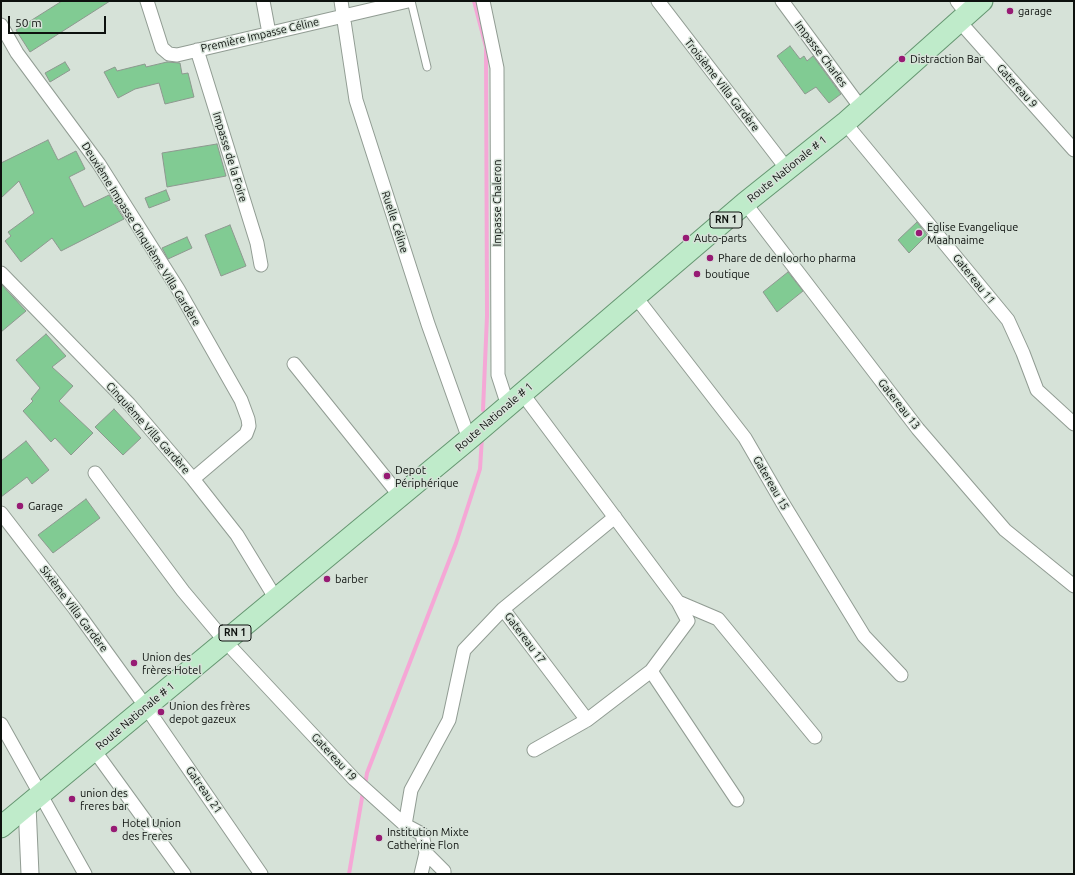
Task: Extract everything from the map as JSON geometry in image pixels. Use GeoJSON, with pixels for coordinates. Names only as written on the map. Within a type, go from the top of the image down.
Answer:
{"type":"FeatureCollection","features":[{"type":"Feature","properties":{"kind":"main road","name":"Route Nationale # 1"},"geometry":{"type":"LineString","coordinates":[[1,827],[469,439],[745,203],[845,123],[966,9]]}},
{"type":"Feature","properties":{"kind":"street","name":"Première Impasse Céline"},"geometry":{"type":"LineString","coordinates":[[147,1],[162,48],[169,54],[177,56],[197,50],[408,1]]}},
{"type":"Feature","properties":{"kind":"street"},"geometry":{"type":"LineString","coordinates":[[263,1],[269,33]]}},
{"type":"Feature","properties":{"kind":"street","name":"Ruelle Céline"},"geometry":{"type":"LineString","coordinates":[[341,1],[356,100],[428,324],[469,439]]}},
{"type":"Feature","properties":{"kind":"street","name":"Impasse Chaleron"},"geometry":{"type":"LineString","coordinates":[[483,1],[497,68],[498,375],[515,399]]}},
{"type":"Feature","properties":{"kind":"street","name":"Troisième Villa Gardère"},"geometry":{"type":"LineString","coordinates":[[658,1],[787,169]]}},
{"type":"Feature","properties":{"kind":"street","name":"Impasse Charles"},"geometry":{"type":"LineString","coordinates":[[782,1],[861,108]]}},
{"type":"Feature","properties":{"kind":"street","name":"Gatereau 9"},"geometry":{"type":"LineString","coordinates":[[966,9],[1074,150]]}},
{"type":"Feature","properties":{"kind":"street","name":"Deuxième Impasse Cinquième Villa Gardère"},"geometry":{"type":"LineString","coordinates":[[1,25],[17,52],[99,164],[178,289],[241,400],[248,419],[249,426],[246,434],[194,479]]}},
{"type":"Feature","properties":{"kind":"street","name":"Impasse de la Foire"},"geometry":{"type":"LineString","coordinates":[[197,50],[257,242],[261,265]]}},
{"type":"Feature","properties":{"kind":"street","name":"Gatereau 11"},"geometry":{"type":"LineString","coordinates":[[845,123],[1008,320],[1023,352],[1037,390],[1074,424]]}},
{"type":"Feature","properties":{"kind":"street","name":"Gatereau 13"},"geometry":{"type":"LineString","coordinates":[[745,203],[918,429],[1000,524],[1074,586]]}},
{"type":"Feature","properties":{"kind":"street","name":"Cinquième Villa Gardère"},"geometry":{"type":"LineString","coordinates":[[1,273],[128,404],[194,479],[237,535],[276,599]]}},
{"type":"Feature","properties":{"kind":"street","name":"Gatereau 15"},"geometry":{"type":"LineString","coordinates":[[635,296],[745,438],[782,502],[864,636],[901,675]]}},
{"type":"Feature","properties":{"kind":"street"},"geometry":{"type":"LineString","coordinates":[[294,364],[400,496]]}},
{"type":"Feature","properties":{"kind":"street"},"geometry":{"type":"LineString","coordinates":[[515,399],[615,517],[678,602],[688,621],[651,671],[587,720],[534,750]]}},
{"type":"Feature","properties":{"kind":"street","name":"Gatereau 19"},"geometry":{"type":"LineString","coordinates":[[95,473],[183,591],[225,642],[354,779],[405,825],[422,834],[426,853],[421,874]]}},
{"type":"Feature","properties":{"kind":"street","name":"Sixième Villa Gardère"},"geometry":{"type":"LineString","coordinates":[[1,513],[146,707]]}},
{"type":"Feature","properties":{"kind":"street"},"geometry":{"type":"LineString","coordinates":[[502,609],[615,517]]}},
{"type":"Feature","properties":{"kind":"street"},"geometry":{"type":"LineString","coordinates":[[678,602],[718,619],[814,737]]}},
{"type":"Feature","properties":{"kind":"street","name":"Gatereau 17"},"geometry":{"type":"LineString","coordinates":[[405,825],[412,790],[448,720],[464,650],[502,609],[587,720]]}},
{"type":"Feature","properties":{"kind":"street"},"geometry":{"type":"LineString","coordinates":[[651,671],[737,800]]}},
{"type":"Feature","properties":{"kind":"street","name":"Gatreau 21"},"geometry":{"type":"LineString","coordinates":[[146,707],[261,874]]}},
{"type":"Feature","properties":{"kind":"street"},"geometry":{"type":"LineString","coordinates":[[1,724],[33,800],[85,874]]}},
{"type":"Feature","properties":{"kind":"street"},"geometry":{"type":"LineString","coordinates":[[94,750],[184,874]]}},
{"type":"Feature","properties":{"kind":"street"},"geometry":{"type":"LineString","coordinates":[[30,874],[33,800]]}},
{"type":"Feature","properties":{"kind":"street"},"geometry":{"type":"LineString","coordinates":[[426,853],[444,873]]}},
{"type":"Feature","properties":{"kind":"lane"},"geometry":{"type":"LineString","coordinates":[[411,1],[427,67]]}},
{"type":"Feature","properties":{"kind":"building"},"geometry":{"type":"Polygon","coordinates":[[[62,1],[110,1],[30,52],[16,30],[62,1]]]}},
{"type":"Feature","properties":{"kind":"building"},"geometry":{"type":"Polygon","coordinates":[[[790,46],[800,59],[804,56],[807,61],[813,56],[841,94],[829,103],[816,87],[805,94],[777,56],[790,46]]]}},
{"type":"Feature","properties":{"kind":"building"},"geometry":{"type":"Polygon","coordinates":[[[65,62],[70,70],[50,82],[45,73],[65,62]]]}},
{"type":"Feature","properties":{"kind":"building"},"geometry":{"type":"Polygon","coordinates":[[[167,62],[180,63],[182,74],[188,73],[194,97],[165,104],[159,83],[135,89],[118,98],[104,72],[115,67],[117,71],[145,64],[146,67],[167,62]]]}},
{"type":"Feature","properties":{"kind":"building"},"geometry":{"type":"Polygon","coordinates":[[[48,140],[58,160],[76,151],[85,169],[69,177],[84,207],[109,195],[124,219],[61,251],[52,238],[21,262],[5,241],[11,236],[8,232],[34,213],[19,181],[1,198],[1,163],[48,140]]]}},
{"type":"Feature","properties":{"kind":"building"},"geometry":{"type":"Polygon","coordinates":[[[217,144],[226,176],[167,187],[162,153],[217,144]]]}},
{"type":"Feature","properties":{"kind":"building"},"geometry":{"type":"Polygon","coordinates":[[[166,190],[170,200],[149,208],[145,198],[166,190]]]}},
{"type":"Feature","properties":{"kind":"building"},"geometry":{"type":"Polygon","coordinates":[[[917,222],[927,235],[909,253],[898,240],[917,222]]]}},
{"type":"Feature","properties":{"kind":"building"},"geometry":{"type":"Polygon","coordinates":[[[230,225],[246,266],[221,276],[205,235],[230,225]]]}},
{"type":"Feature","properties":{"kind":"building"},"geometry":{"type":"Polygon","coordinates":[[[187,237],[192,248],[168,259],[162,248],[187,237]]]}},
{"type":"Feature","properties":{"kind":"building"},"geometry":{"type":"Polygon","coordinates":[[[788,272],[803,291],[777,312],[763,292],[788,272]]]}},
{"type":"Feature","properties":{"kind":"building"},"geometry":{"type":"Polygon","coordinates":[[[1,284],[26,311],[1,332],[1,284]]]}},
{"type":"Feature","properties":{"kind":"building"},"geometry":{"type":"Polygon","coordinates":[[[46,334],[66,356],[52,367],[73,386],[59,401],[93,433],[71,455],[55,438],[51,442],[23,411],[33,401],[31,399],[40,388],[16,360],[46,334]]]}},
{"type":"Feature","properties":{"kind":"building"},"geometry":{"type":"Polygon","coordinates":[[[114,409],[141,438],[123,455],[95,427],[114,409]]]}},
{"type":"Feature","properties":{"kind":"building"},"geometry":{"type":"Polygon","coordinates":[[[26,441],[49,470],[32,484],[27,477],[1,497],[1,461],[26,441]]]}},
{"type":"Feature","properties":{"kind":"building"},"geometry":{"type":"Polygon","coordinates":[[[86,499],[100,518],[53,553],[38,535],[86,499]]]}},
{"type":"Feature","properties":{"kind":"waterway"},"geometry":{"type":"LineString","coordinates":[[474,1],[486,47],[487,316],[483,410]]}},
{"type":"Feature","properties":{"kind":"waterway"},"geometry":{"type":"LineString","coordinates":[[365,785],[367,773],[456,543],[480,469],[482,437]]}},
{"type":"Feature","properties":{"kind":"waterway"},"geometry":{"type":"LineString","coordinates":[[349,874],[363,792]]}},
{"type":"Feature","properties":{"kind":"place","name":"garage"},"geometry":{"type":"Point","coordinates":[1010,11]}},
{"type":"Feature","properties":{"kind":"place","name":"Distraction Bar"},"geometry":{"type":"Point","coordinates":[902,59]}},
{"type":"Feature","properties":{"kind":"place","name":"Eglise Evangelique Maahnaime"},"geometry":{"type":"Point","coordinates":[919,233]}},
{"type":"Feature","properties":{"kind":"place","name":"Auto-parts"},"geometry":{"type":"Point","coordinates":[686,238]}},
{"type":"Feature","properties":{"kind":"place","name":"Phare de denloorho pharma"},"geometry":{"type":"Point","coordinates":[710,258]}},
{"type":"Feature","properties":{"kind":"place","name":"boutique"},"geometry":{"type":"Point","coordinates":[697,274]}},
{"type":"Feature","properties":{"kind":"place","name":"Depot Périphérique"},"geometry":{"type":"Point","coordinates":[387,476]}},
{"type":"Feature","properties":{"kind":"place","name":"Garage"},"geometry":{"type":"Point","coordinates":[20,506]}},
{"type":"Feature","properties":{"kind":"place","name":"barber"},"geometry":{"type":"Point","coordinates":[327,579]}},
{"type":"Feature","properties":{"kind":"place","name":"Union des frères Hotel"},"geometry":{"type":"Point","coordinates":[134,663]}},
{"type":"Feature","properties":{"kind":"place","name":"Union des frères depot gazeux"},"geometry":{"type":"Point","coordinates":[161,712]}},
{"type":"Feature","properties":{"kind":"place","name":"union des freres bar"},"geometry":{"type":"Point","coordinates":[72,799]}},
{"type":"Feature","properties":{"kind":"place","name":"Hotel Union des Freres"},"geometry":{"type":"Point","coordinates":[114,829]}},
{"type":"Feature","properties":{"kind":"place","name":"Institution Mixte Catherine Flon"},"geometry":{"type":"Point","coordinates":[379,838]}}]}
